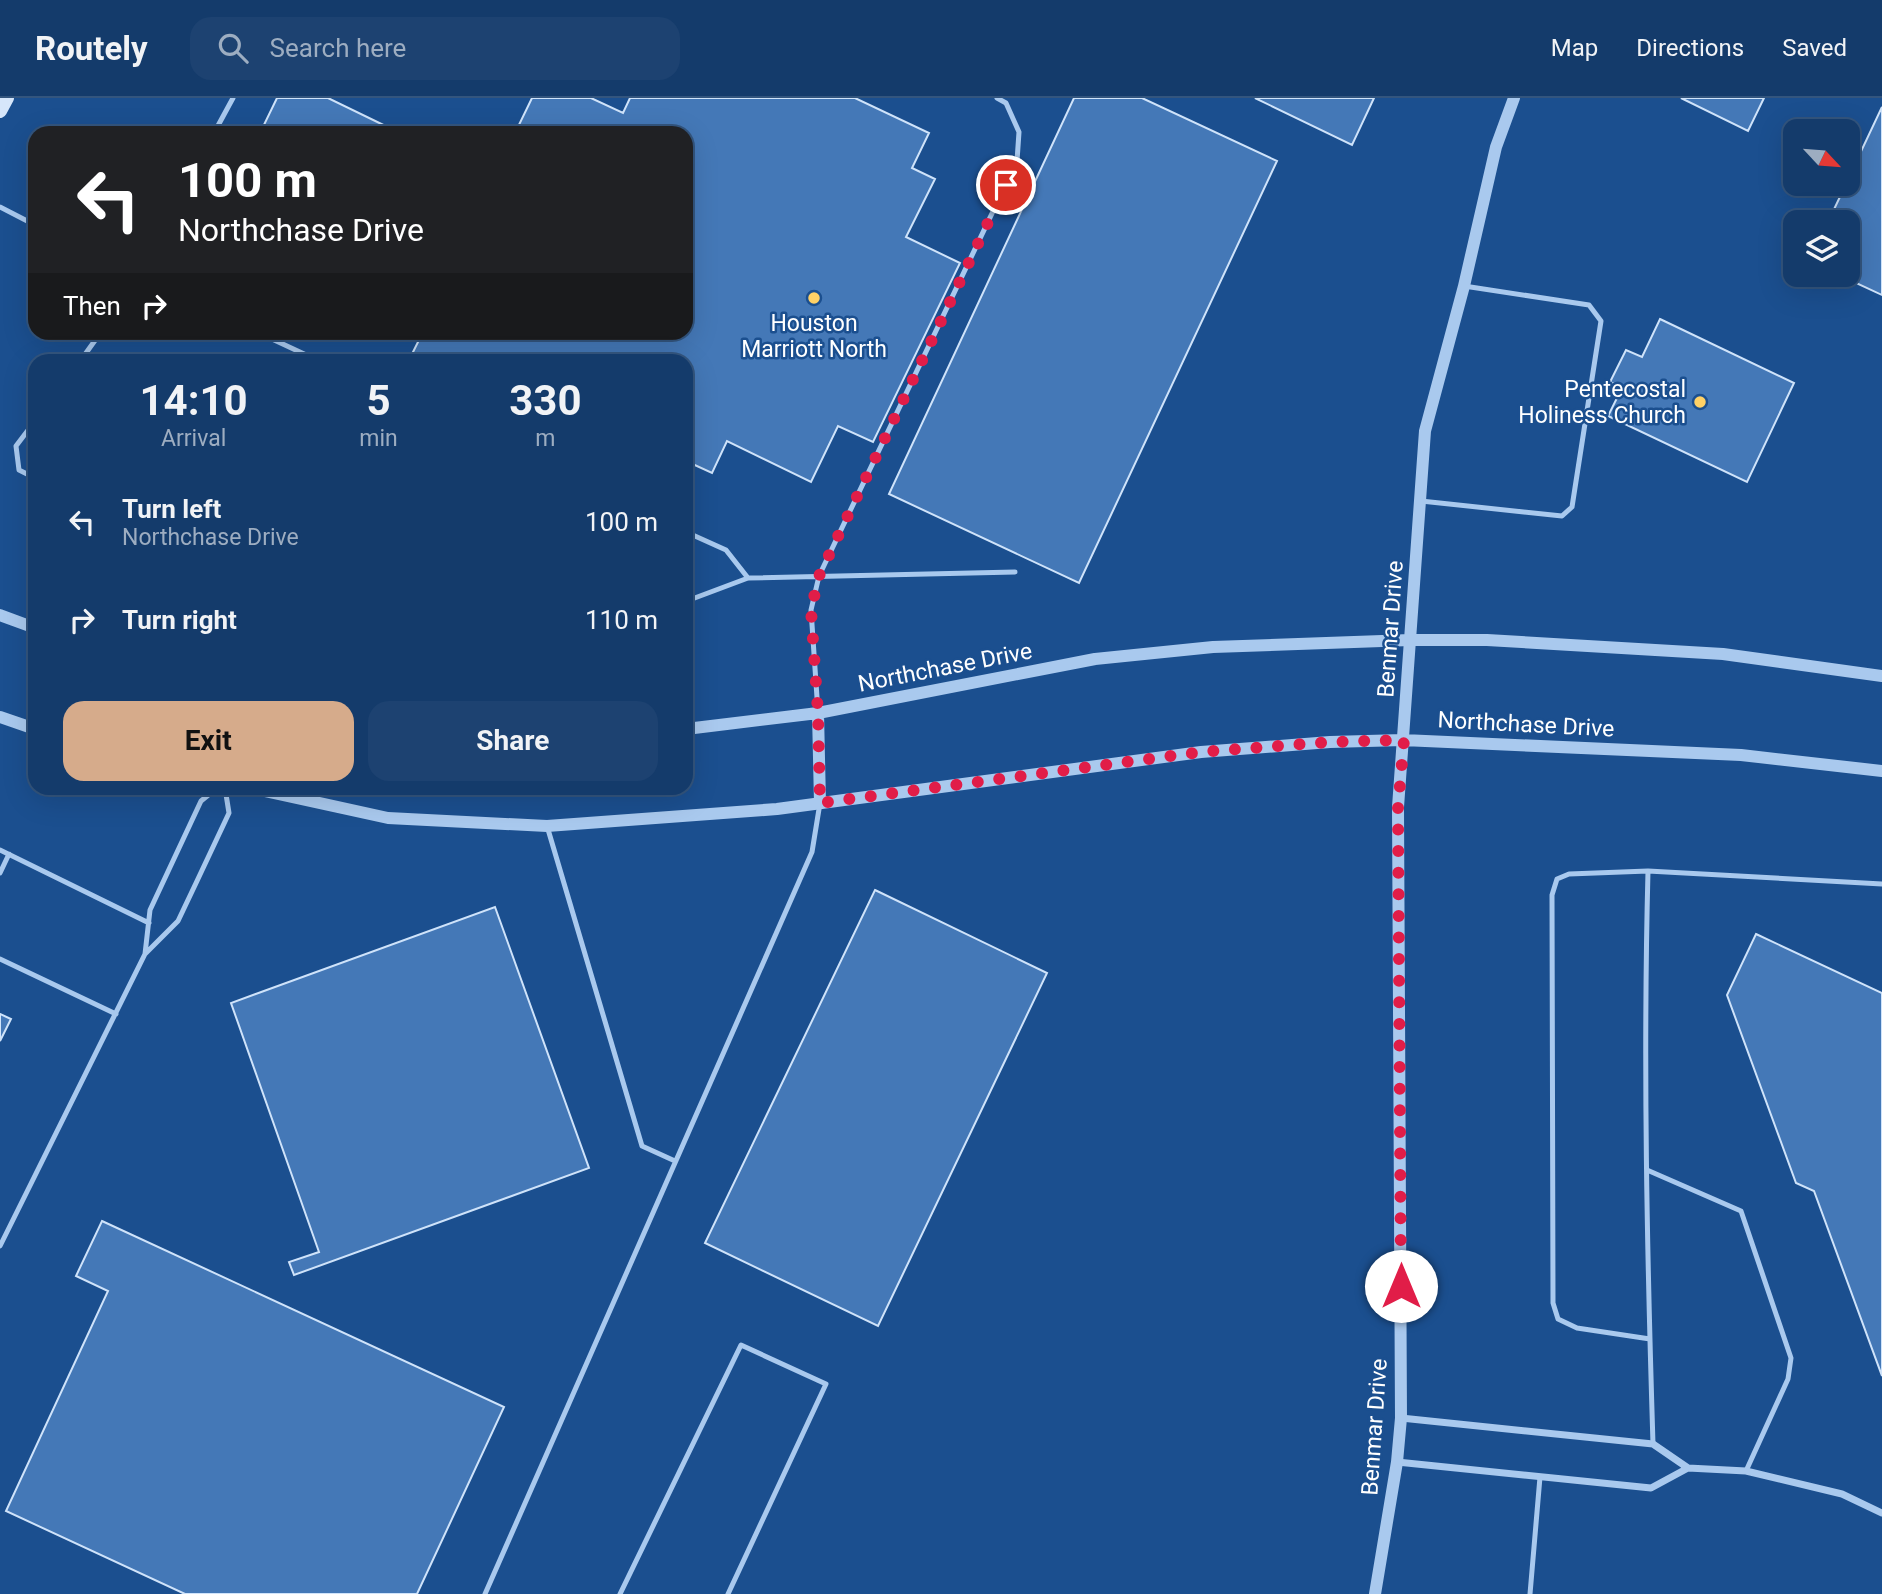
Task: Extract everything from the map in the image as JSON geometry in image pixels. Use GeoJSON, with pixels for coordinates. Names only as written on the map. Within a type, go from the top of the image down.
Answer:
{"type":"FeatureCollection","features":[{"type":"Feature","properties":{"kind":"main road"},"geometry":{"type":"LineString","coordinates":[[0,111],[7,98]]}},
{"type":"Feature","properties":{"kind":"street","name":"Benmar Drive"},"geometry":{"type":"LineString","coordinates":[[1376,1594],[1401,1418],[1398,807],[1425,431],[1464,286],[1496,147],[1514,98]]}},
{"type":"Feature","properties":{"kind":"street"},"geometry":{"type":"LineString","coordinates":[[0,615],[28,625]]}},
{"type":"Feature","properties":{"kind":"street","name":"Northchase Drive"},"geometry":{"type":"LineString","coordinates":[[693,728],[818,713],[1095,659],[1213,647],[1487,640],[1723,654],[1882,676]]}},
{"type":"Feature","properties":{"kind":"street"},"geometry":{"type":"LineString","coordinates":[[818,713],[820,803]]}},
{"type":"Feature","properties":{"kind":"street"},"geometry":{"type":"LineString","coordinates":[[0,717],[28,727]]}},
{"type":"Feature","properties":{"kind":"street","name":"Northchase Drive"},"geometry":{"type":"LineString","coordinates":[[283,795],[388,818],[547,826],[777,809],[1201,752],[1330,742],[1404,740],[1741,755],[1882,771]]}},
{"type":"Feature","properties":{"kind":"street"},"geometry":{"type":"LineString","coordinates":[[1401,1418],[1653,1444],[1688,1468]]}},
{"type":"Feature","properties":{"kind":"street"},"geometry":{"type":"LineString","coordinates":[[1396,1462],[1651,1488],[1688,1468],[1746,1471],[1842,1494],[1882,1513]]}},
{"type":"Feature","properties":{"kind":"lane"},"geometry":{"type":"LineString","coordinates":[[218,126],[233,98]]}},
{"type":"Feature","properties":{"kind":"lane"},"geometry":{"type":"LineString","coordinates":[[818,713],[811,610],[819,576],[1017,161],[1019,132],[1006,103],[997,98]]}},
{"type":"Feature","properties":{"kind":"lane"},"geometry":{"type":"LineString","coordinates":[[0,207],[28,221]]}},
{"type":"Feature","properties":{"kind":"lane"},"geometry":{"type":"LineString","coordinates":[[1420,501],[1562,516],[1572,507],[1601,321],[1589,306],[1464,286]]}},
{"type":"Feature","properties":{"kind":"lane"},"geometry":{"type":"LineString","coordinates":[[274,340],[304,354]]}},
{"type":"Feature","properties":{"kind":"lane"},"geometry":{"type":"LineString","coordinates":[[28,430],[16,446],[19,470],[28,474]]}},
{"type":"Feature","properties":{"kind":"lane"},"geometry":{"type":"LineString","coordinates":[[693,535],[726,550],[748,578]]}},
{"type":"Feature","properties":{"kind":"lane"},"geometry":{"type":"LineString","coordinates":[[693,598],[748,578],[1015,572]]}},
{"type":"Feature","properties":{"kind":"lane"},"geometry":{"type":"LineString","coordinates":[[0,1246],[145,954],[150,910],[201,801],[208,795]]}},
{"type":"Feature","properties":{"kind":"lane"},"geometry":{"type":"LineString","coordinates":[[145,954],[178,922],[229,813],[226,795]]}},
{"type":"Feature","properties":{"kind":"lane"},"geometry":{"type":"LineString","coordinates":[[485,1594],[812,852],[820,803]]}},
{"type":"Feature","properties":{"kind":"lane"},"geometry":{"type":"LineString","coordinates":[[547,826],[642,1146],[675,1161]]}},
{"type":"Feature","properties":{"kind":"lane"},"geometry":{"type":"LineString","coordinates":[[0,850],[149,923]]}},
{"type":"Feature","properties":{"kind":"lane"},"geometry":{"type":"LineString","coordinates":[[0,873],[9,854]]}},
{"type":"Feature","properties":{"kind":"lane"},"geometry":{"type":"LineString","coordinates":[[1650,1339],[1577,1328],[1558,1319],[1553,1303],[1552,895],[1557,879],[1569,874],[1648,871],[1882,884]]}},
{"type":"Feature","properties":{"kind":"lane"},"geometry":{"type":"LineString","coordinates":[[1648,871],[1644,1022],[1653,1444]]}},
{"type":"Feature","properties":{"kind":"lane"},"geometry":{"type":"LineString","coordinates":[[0,958],[116,1014]]}},
{"type":"Feature","properties":{"kind":"lane"},"geometry":{"type":"LineString","coordinates":[[1647,1170],[1741,1211],[1791,1359],[1788,1379],[1746,1471]]}},
{"type":"Feature","properties":{"kind":"lane"},"geometry":{"type":"LineString","coordinates":[[621,1594],[741,1345],[826,1384],[728,1594]]}},
{"type":"Feature","properties":{"kind":"lane"},"geometry":{"type":"LineString","coordinates":[[1530,1594],[1540,1477]]}},
{"type":"Feature","properties":{"kind":"building"},"geometry":{"type":"Polygon","coordinates":[[[277,98],[328,98],[386,126],[263,126],[277,98]]]}},
{"type":"Feature","properties":{"kind":"building","name":"Houston Marriott North"},"geometry":{"type":"Polygon","coordinates":[[[532,98],[591,98],[623,113],[630,98],[855,98],[929,133],[912,168],[935,179],[906,237],[960,263],[873,442],[838,426],[811,482],[727,441],[712,473],[693,464],[693,354],[412,354],[419,340],[693,340],[693,126],[518,126],[532,98]]]}},
{"type":"Feature","properties":{"kind":"building"},"geometry":{"type":"Polygon","coordinates":[[[1074,98],[1142,98],[1277,161],[1079,583],[889,494],[1074,98]]]}},
{"type":"Feature","properties":{"kind":"building"},"geometry":{"type":"Polygon","coordinates":[[[1255,98],[1374,98],[1352,145],[1255,98]]]}},
{"type":"Feature","properties":{"kind":"building"},"geometry":{"type":"Polygon","coordinates":[[[1681,98],[1764,98],[1748,131],[1681,98]]]}},
{"type":"Feature","properties":{"kind":"building"},"geometry":{"type":"Polygon","coordinates":[[[1882,107],[1882,295],[1860,285],[1860,210],[1834,210],[1840,196],[1860,196],[1860,154],[1882,107]]]}},
{"type":"Feature","properties":{"kind":"building","name":"Pentecostal Holiness Church"},"geometry":{"type":"Polygon","coordinates":[[[1660,319],[1794,383],[1747,482],[1608,416],[1622,388],[1610,382],[1626,350],[1642,357],[1660,319]]]}},
{"type":"Feature","properties":{"kind":"building"},"geometry":{"type":"Polygon","coordinates":[[[875,890],[1047,973],[878,1326],[705,1243],[875,890]]]}},
{"type":"Feature","properties":{"kind":"building"},"geometry":{"type":"Polygon","coordinates":[[[495,907],[589,1168],[294,1275],[289,1262],[319,1252],[231,1003],[495,907]]]}},
{"type":"Feature","properties":{"kind":"building"},"geometry":{"type":"Polygon","coordinates":[[[1756,934],[1882,993],[1882,1376],[1814,1191],[1796,1183],[1727,995],[1756,934]]]}},
{"type":"Feature","properties":{"kind":"building"},"geometry":{"type":"Polygon","coordinates":[[[0,1014],[11,1019],[0,1041],[0,1014]]]}},
{"type":"Feature","properties":{"kind":"building"},"geometry":{"type":"Polygon","coordinates":[[[102,1221],[504,1407],[417,1594],[185,1594],[6,1511],[108,1291],[76,1276],[102,1221]]]}},
{"type":"Feature","properties":{"kind":"place","name":"Houston Marriott North"},"geometry":{"type":"Point","coordinates":[814,298]}},
{"type":"Feature","properties":{"kind":"place","name":"Pentecostal Holiness Church"},"geometry":{"type":"Point","coordinates":[1700,402]}},
{"type":"Feature","properties":{"kind":"route"},"geometry":{"type":"LineString","coordinates":[[1006,185],[819,576],[811,610],[811,635],[818,713],[820,803],[1201,752],[1330,742],[1404,740],[1398,807],[1401,1286]]}}]}
